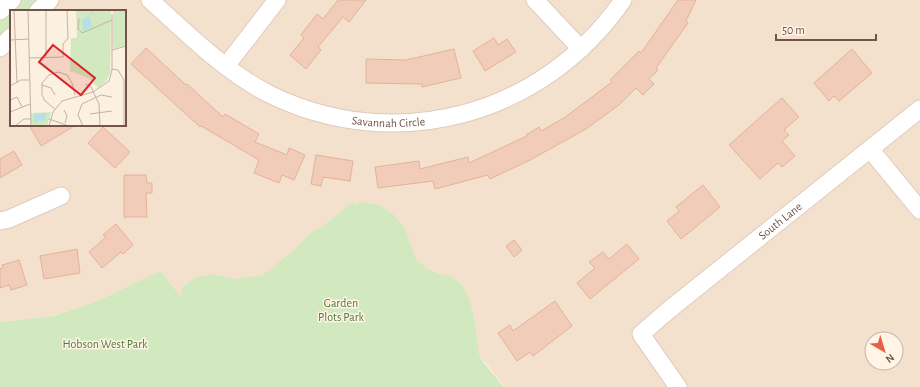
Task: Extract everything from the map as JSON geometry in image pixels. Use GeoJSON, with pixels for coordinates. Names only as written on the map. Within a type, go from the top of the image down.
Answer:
{"type":"FeatureCollection","features":[{"type":"Feature","properties":{"kind":"street"},"geometry":{"type":"LineString","coordinates":[[0,11],[12,0]]}},
{"type":"Feature","properties":{"kind":"street"},"geometry":{"type":"LineString","coordinates":[[39,10],[50,0]]}},
{"type":"Feature","properties":{"kind":"street","name":"Savannah Circle"},"geometry":{"type":"LineString","coordinates":[[150,0],[226,66],[245,80],[269,94],[313,111],[348,120],[376,123],[414,123],[442,119],[472,112],[506,100],[556,70],[600,30],[623,0]]}},
{"type":"Feature","properties":{"kind":"street"},"geometry":{"type":"LineString","coordinates":[[226,66],[277,0]]}},
{"type":"Feature","properties":{"kind":"street"},"geometry":{"type":"LineString","coordinates":[[535,0],[581,48]]}},
{"type":"Feature","properties":{"kind":"street"},"geometry":{"type":"LineString","coordinates":[[0,48],[10,38]]}},
{"type":"Feature","properties":{"kind":"street","name":"South Lane"},"geometry":{"type":"LineString","coordinates":[[678,387],[640,334],[920,109]]}},
{"type":"Feature","properties":{"kind":"street"},"geometry":{"type":"LineString","coordinates":[[870,149],[920,210]]}},
{"type":"Feature","properties":{"kind":"street"},"geometry":{"type":"LineString","coordinates":[[0,221],[9,219],[61,196]]}},
{"type":"Feature","properties":{"kind":"shaded area"},"geometry":{"type":"Polygon","coordinates":[[[0,0],[920,0],[920,387],[505,387],[433,297],[202,323],[126,288],[100,300],[52,316],[0,322],[0,0]]]}},
{"type":"Feature","properties":{"kind":"green space"},"geometry":{"type":"Polygon","coordinates":[[[22,0],[40,0],[29,10],[12,10],[22,0]]]}},
{"type":"Feature","properties":{"kind":"green space"},"geometry":{"type":"Polygon","coordinates":[[[10,11],[10,28],[0,37],[0,21],[10,11]]]}},
{"type":"Feature","properties":{"kind":"green space","name":"Garden Plots Park"},"geometry":{"type":"Polygon","coordinates":[[[353,202],[356,205],[363,202],[379,205],[394,215],[405,229],[416,259],[427,269],[439,274],[451,276],[461,284],[469,298],[474,317],[479,354],[484,363],[504,387],[0,387],[0,322],[53,316],[100,300],[160,271],[181,297],[182,288],[194,278],[213,274],[235,279],[263,275],[294,250],[312,232],[322,227],[353,202]]]}},
{"type":"Feature","properties":{"kind":"building"},"geometry":{"type":"Polygon","coordinates":[[[338,0],[366,0],[349,22],[343,17],[318,47],[321,50],[306,69],[290,55],[304,38],[301,35],[317,14],[323,19],[338,0]]]}},
{"type":"Feature","properties":{"kind":"building"},"geometry":{"type":"Polygon","coordinates":[[[678,0],[696,0],[686,21],[688,23],[656,68],[658,70],[649,79],[654,84],[643,95],[636,88],[620,104],[586,129],[530,160],[490,179],[488,175],[435,189],[433,181],[378,188],[375,167],[419,161],[420,169],[468,157],[469,163],[527,136],[526,135],[539,127],[541,131],[564,118],[612,82],[610,80],[639,51],[641,53],[678,0]]]}},
{"type":"Feature","properties":{"kind":"building"},"geometry":{"type":"Polygon","coordinates":[[[494,38],[498,45],[507,39],[516,52],[485,71],[473,51],[494,38]]]}},
{"type":"Feature","properties":{"kind":"building"},"geometry":{"type":"Polygon","coordinates":[[[146,48],[223,117],[225,114],[259,134],[255,142],[287,155],[289,148],[305,155],[294,180],[282,175],[279,183],[254,173],[259,160],[201,126],[200,127],[131,64],[146,48]]]}},
{"type":"Feature","properties":{"kind":"building"},"geometry":{"type":"Polygon","coordinates":[[[454,49],[461,78],[422,87],[422,84],[366,83],[366,59],[406,60],[454,49]]]}},
{"type":"Feature","properties":{"kind":"building"},"geometry":{"type":"Polygon","coordinates":[[[852,49],[872,73],[839,101],[834,96],[829,101],[814,83],[852,49]]]}},
{"type":"Feature","properties":{"kind":"building"},"geometry":{"type":"Polygon","coordinates":[[[782,98],[799,117],[784,130],[789,135],[782,141],[795,156],[782,167],[778,163],[760,179],[729,145],[782,98]]]}},
{"type":"Feature","properties":{"kind":"building"},"geometry":{"type":"Polygon","coordinates":[[[30,126],[74,126],[41,146],[30,126]]]}},
{"type":"Feature","properties":{"kind":"building"},"geometry":{"type":"Polygon","coordinates":[[[103,127],[130,152],[115,168],[88,143],[103,127]]]}},
{"type":"Feature","properties":{"kind":"building"},"geometry":{"type":"Polygon","coordinates":[[[14,151],[22,165],[0,178],[0,159],[14,151]]]}},
{"type":"Feature","properties":{"kind":"building"},"geometry":{"type":"Polygon","coordinates":[[[316,155],[353,161],[350,181],[323,177],[321,186],[311,184],[316,155]]]}},
{"type":"Feature","properties":{"kind":"building"},"geometry":{"type":"Polygon","coordinates":[[[124,175],[146,175],[147,183],[152,183],[152,193],[146,193],[147,217],[124,217],[124,175]]]}},
{"type":"Feature","properties":{"kind":"building"},"geometry":{"type":"Polygon","coordinates":[[[703,185],[720,207],[681,239],[667,221],[679,211],[676,207],[703,185]]]}},
{"type":"Feature","properties":{"kind":"building"},"geometry":{"type":"Polygon","coordinates":[[[116,224],[133,245],[123,254],[121,252],[102,268],[89,252],[106,237],[103,235],[116,224]]]}},
{"type":"Feature","properties":{"kind":"building"},"geometry":{"type":"Polygon","coordinates":[[[514,240],[522,250],[514,257],[506,246],[514,240]]]}},
{"type":"Feature","properties":{"kind":"building"},"geometry":{"type":"Polygon","coordinates":[[[627,244],[639,259],[590,299],[577,283],[595,268],[589,262],[603,252],[609,259],[627,244]]]}},
{"type":"Feature","properties":{"kind":"building"},"geometry":{"type":"Polygon","coordinates":[[[77,249],[80,273],[44,279],[40,256],[77,249]]]}},
{"type":"Feature","properties":{"kind":"building"},"geometry":{"type":"Polygon","coordinates":[[[19,260],[27,285],[11,290],[9,285],[0,288],[0,269],[3,268],[2,265],[19,260]]]}},
{"type":"Feature","properties":{"kind":"building"},"geometry":{"type":"Polygon","coordinates":[[[555,301],[572,326],[533,356],[530,352],[517,361],[498,333],[510,325],[513,331],[555,301]]]}},
{"type":"Feature","properties":{"kind":"park label","name":"Hobson West Park"},"geometry":{"type":"Point","coordinates":[105,344]}}]}
